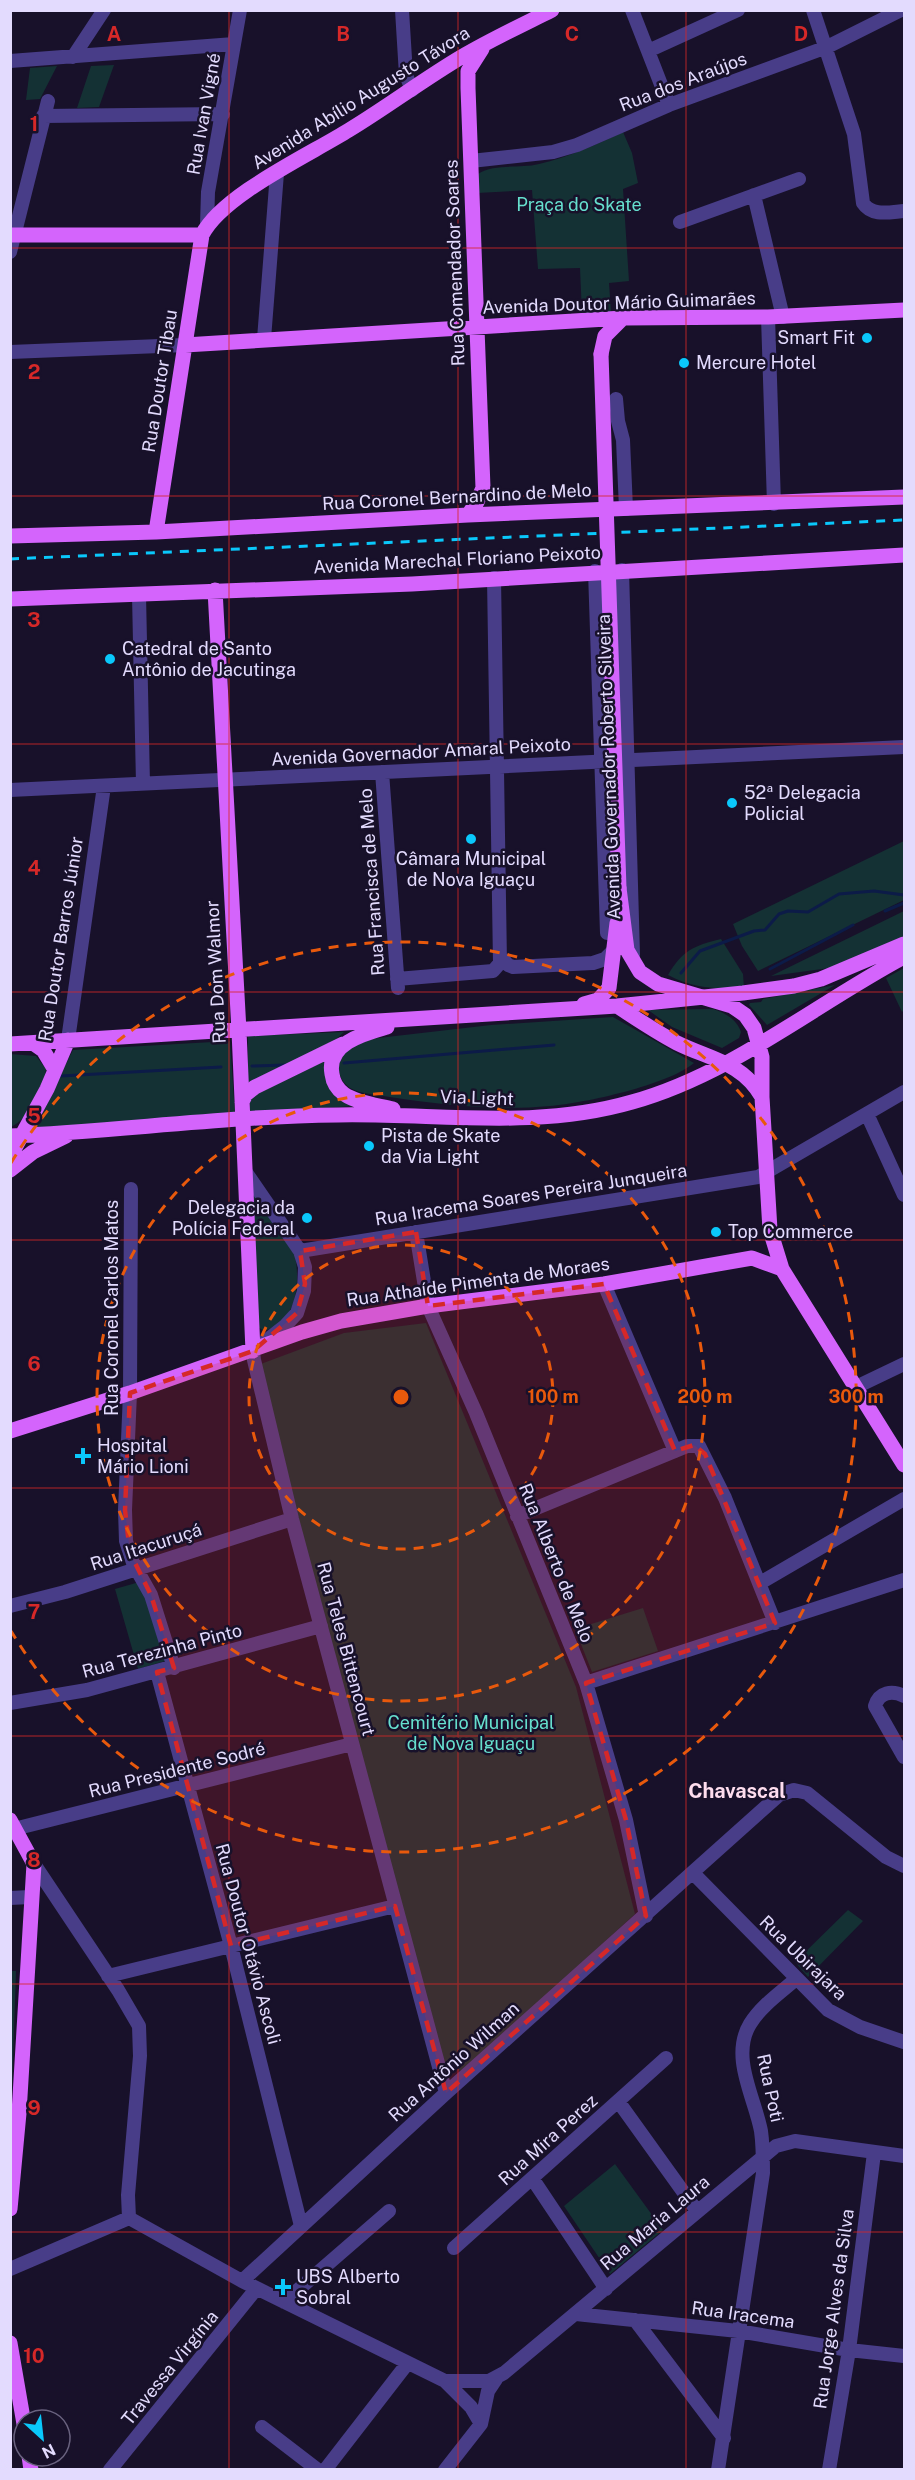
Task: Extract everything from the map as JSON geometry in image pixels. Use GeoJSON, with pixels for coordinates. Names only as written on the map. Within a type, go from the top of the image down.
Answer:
{"type":"FeatureCollection","features":[{"type":"Feature","properties":{"kind":"main road","name":"Avenida Abílio Augusto Távora"},"geometry":{"type":"LineString","coordinates":[[205,230],[216,214],[238,197],[531,15],[552,10]]}},
{"type":"Feature","properties":{"kind":"main road","name":"Rua Comendador Soares"},"geometry":{"type":"LineString","coordinates":[[483,488],[468,71],[471,62],[489,43]]}},
{"type":"Feature","properties":{"kind":"main road"},"geometry":{"type":"LineString","coordinates":[[439,73],[448,72],[459,75],[468,88]]}},
{"type":"Feature","properties":{"kind":"main road"},"geometry":{"type":"LineString","coordinates":[[13,235],[205,230]]}},
{"type":"Feature","properties":{"kind":"main road","name":"Rua Doutor Tibau"},"geometry":{"type":"LineString","coordinates":[[156,532],[205,230]]}},
{"type":"Feature","properties":{"kind":"main road","name":"Avenida Doutor Mário Guimarães"},"geometry":{"type":"LineString","coordinates":[[185,345],[622,318],[775,317],[904,310]]}},
{"type":"Feature","properties":{"kind":"main road"},"geometry":{"type":"LineString","coordinates":[[622,318],[605,336],[601,352],[619,895],[625,956],[652,982],[706,996],[732,1006],[745,1015],[754,1028],[760,1043],[771,1230],[782,1269],[904,1465]]}},
{"type":"Feature","properties":{"kind":"main road"},"geometry":{"type":"LineString","coordinates":[[576,321],[591,330],[601,352]]}},
{"type":"Feature","properties":{"kind":"main road"},"geometry":{"type":"LineString","coordinates":[[468,515],[483,488],[504,514]]}},
{"type":"Feature","properties":{"kind":"main road","name":"Rua Coronel Bernardino de Melo"},"geometry":{"type":"LineString","coordinates":[[10,536],[156,532],[468,515],[904,497]]}},
{"type":"Feature","properties":{"kind":"main road","name":"Avenida Marechal Floriano Peixoto"},"geometry":{"type":"LineString","coordinates":[[10,599],[412,584],[904,555]]}},
{"type":"Feature","properties":{"kind":"main road","name":"Rua Dom Walmor"},"geometry":{"type":"LineString","coordinates":[[214,590],[243,1119],[246,1359]]}},
{"type":"Feature","properties":{"kind":"main road"},"geometry":{"type":"LineString","coordinates":[[10,1044],[617,1006],[754,992],[807,983],[861,964],[904,944]]}},
{"type":"Feature","properties":{"kind":"main road"},"geometry":{"type":"LineString","coordinates":[[571,1008],[598,1000],[608,991],[612,972],[625,956]]}},
{"type":"Feature","properties":{"kind":"main road","name":"Via Light"},"geometry":{"type":"LineString","coordinates":[[18,1133],[337,1115],[492,1120],[568,1116],[615,1107],[654,1095],[724,1063],[904,957]]}},
{"type":"Feature","properties":{"kind":"main road"},"geometry":{"type":"LineString","coordinates":[[617,1006],[678,1044],[724,1063],[748,1077],[762,1097]]}},
{"type":"Feature","properties":{"kind":"main road"},"geometry":{"type":"LineString","coordinates":[[242,1102],[246,1094],[255,1087],[352,1040],[387,1027],[442,1017]]}},
{"type":"Feature","properties":{"kind":"main road","name":"Rua Doutor Barros Júnior"},"geometry":{"type":"LineString","coordinates":[[10,1157],[18,1133],[55,1070],[68,1040]]}},
{"type":"Feature","properties":{"kind":"main road"},"geometry":{"type":"LineString","coordinates":[[352,1040],[338,1052],[332,1062],[333,1078],[339,1090],[362,1102],[422,1116]]}},
{"type":"Feature","properties":{"kind":"main road"},"geometry":{"type":"LineString","coordinates":[[33,1043],[43,1050],[55,1070]]}},
{"type":"Feature","properties":{"kind":"main road"},"geometry":{"type":"LineString","coordinates":[[10,1170],[44,1146],[80,1131]]}},
{"type":"Feature","properties":{"kind":"main road"},"geometry":{"type":"LineString","coordinates":[[752,1258],[764,1246],[771,1230]]}},
{"type":"Feature","properties":{"kind":"main road","name":"Rua Athaíde Pimenta de Moraes"},"geometry":{"type":"LineString","coordinates":[[10,1431],[246,1359],[326,1325],[428,1306],[604,1284],[752,1258],[782,1269]]}},
{"type":"Feature","properties":{"kind":"main road"},"geometry":{"type":"LineString","coordinates":[[10,2209],[19,2113],[30,1897],[34,1864],[12,1826]]}},
{"type":"Feature","properties":{"kind":"main road"},"geometry":{"type":"LineString","coordinates":[[11,2343],[21,2408]]}},
{"type":"Feature","properties":{"kind":"street"},"geometry":{"type":"LineString","coordinates":[[73,57],[104,10]]}},
{"type":"Feature","properties":{"kind":"street","name":"Rua Ivan Vigné"},"geometry":{"type":"LineString","coordinates":[[205,230],[208,192],[240,10]]}},
{"type":"Feature","properties":{"kind":"street"},"geometry":{"type":"LineString","coordinates":[[402,10],[406,75],[412,90]]}},
{"type":"Feature","properties":{"kind":"street"},"geometry":{"type":"LineString","coordinates":[[632,10],[669,105]]}},
{"type":"Feature","properties":{"kind":"street"},"geometry":{"type":"LineString","coordinates":[[648,51],[738,10]]}},
{"type":"Feature","properties":{"kind":"street"},"geometry":{"type":"LineString","coordinates":[[813,10],[854,134],[863,203],[869,210],[880,213],[904,211]]}},
{"type":"Feature","properties":{"kind":"street","name":"Rua dos Araújos"},"geometry":{"type":"LineString","coordinates":[[471,161],[567,148],[669,105],[827,47],[901,10]]}},
{"type":"Feature","properties":{"kind":"street"},"geometry":{"type":"LineString","coordinates":[[10,61],[234,44]]}},
{"type":"Feature","properties":{"kind":"street"},"geometry":{"type":"LineString","coordinates":[[10,252],[48,101]]}},
{"type":"Feature","properties":{"kind":"street"},"geometry":{"type":"LineString","coordinates":[[43,116],[223,114]]}},
{"type":"Feature","properties":{"kind":"street"},"geometry":{"type":"LineString","coordinates":[[264,339],[277,173]]}},
{"type":"Feature","properties":{"kind":"street"},"geometry":{"type":"LineString","coordinates":[[680,222],[799,179]]}},
{"type":"Feature","properties":{"kind":"street"},"geometry":{"type":"LineString","coordinates":[[754,195],[775,317],[774,504]]}},
{"type":"Feature","properties":{"kind":"street","name":"Avenida Doutor Mário Guimarães"},"geometry":{"type":"LineString","coordinates":[[10,352],[185,345]]}},
{"type":"Feature","properties":{"kind":"street"},"geometry":{"type":"LineString","coordinates":[[616,399],[623,440],[626,509]]}},
{"type":"Feature","properties":{"kind":"street","name":"Avenida Governador Roberto Silveira"},"geometry":{"type":"LineString","coordinates":[[622,570],[629,758],[625,956]]}},
{"type":"Feature","properties":{"kind":"street","name":"Avenida Governador Roberto Silveira"},"geometry":{"type":"LineString","coordinates":[[595,572],[607,933]]}},
{"type":"Feature","properties":{"kind":"street"},"geometry":{"type":"LineString","coordinates":[[494,578],[501,957],[507,965],[513,967],[593,963],[625,956]]}},
{"type":"Feature","properties":{"kind":"street"},"geometry":{"type":"LineString","coordinates":[[139,595],[143,784]]}},
{"type":"Feature","properties":{"kind":"street","name":"Avenida Governador Amaral Peixoto"},"geometry":{"type":"LineString","coordinates":[[10,790],[629,758],[904,747]]}},
{"type":"Feature","properties":{"kind":"street","name":"Rua Francisca de Melo"},"geometry":{"type":"LineString","coordinates":[[382,772],[398,984],[493,971],[498,966],[501,957]]}},
{"type":"Feature","properties":{"kind":"street","name":"Rua Doutor Barros Júnior"},"geometry":{"type":"LineString","coordinates":[[68,1040],[104,786]]}},
{"type":"Feature","properties":{"kind":"street","name":"Rua Iracema Soares Pereira Junqueira"},"geometry":{"type":"LineString","coordinates":[[300,1251],[751,1178],[767,1173],[904,1092]]}},
{"type":"Feature","properties":{"kind":"street"},"geometry":{"type":"LineString","coordinates":[[867,1114],[904,1195]]}},
{"type":"Feature","properties":{"kind":"street"},"geometry":{"type":"LineString","coordinates":[[245,1171],[300,1251],[305,1276],[301,1306],[285,1326],[246,1359]]}},
{"type":"Feature","properties":{"kind":"street","name":"Rua Coronel Carlos Matos"},"geometry":{"type":"LineString","coordinates":[[131,1189],[130,1393],[125,1526],[130,1553],[151,1595],[174,1668]]}},
{"type":"Feature","properties":{"kind":"street","name":"Rua Alberto de Melo"},"geometry":{"type":"LineString","coordinates":[[416,1232],[428,1306],[476,1413],[586,1683],[626,1820],[646,1916]]}},
{"type":"Feature","properties":{"kind":"street"},"geometry":{"type":"LineString","coordinates":[[604,1284],[675,1451]]}},
{"type":"Feature","properties":{"kind":"street","name":"Rua Teles Bittencourt"},"geometry":{"type":"LineString","coordinates":[[246,1359],[292,1519],[446,2093]]}},
{"type":"Feature","properties":{"kind":"street"},"geometry":{"type":"LineString","coordinates":[[856,1387],[904,1364]]}},
{"type":"Feature","properties":{"kind":"street"},"geometry":{"type":"LineString","coordinates":[[517,1516],[694,1445],[702,1450],[723,1492],[775,1623]]}},
{"type":"Feature","properties":{"kind":"street"},"geometry":{"type":"LineString","coordinates":[[760,1583],[904,1499]]}},
{"type":"Feature","properties":{"kind":"street","name":"Rua Itacuruçá"},"geometry":{"type":"LineString","coordinates":[[10,1606],[137,1569],[292,1519]]}},
{"type":"Feature","properties":{"kind":"street"},"geometry":{"type":"LineString","coordinates":[[586,1683],[904,1580]]}},
{"type":"Feature","properties":{"kind":"street","name":"Rua Terezinha Pinto"},"geometry":{"type":"LineString","coordinates":[[10,1703],[87,1690],[321,1626]]}},
{"type":"Feature","properties":{"kind":"street","name":"Rua Doutor Otávio Ascoli"},"geometry":{"type":"LineString","coordinates":[[157,1672],[231,1946],[301,2226]]}},
{"type":"Feature","properties":{"kind":"street"},"geometry":{"type":"LineString","coordinates":[[904,1696],[886,1693],[879,1697],[874,1706],[904,1757]]}},
{"type":"Feature","properties":{"kind":"street","name":"Rua Presidente Sodré"},"geometry":{"type":"LineString","coordinates":[[12,1826],[188,1786],[352,1744]]}},
{"type":"Feature","properties":{"kind":"street","name":"Rua Antônio Wilman"},"geometry":{"type":"LineString","coordinates":[[242,2281],[446,2093],[778,1796],[794,1790],[807,1793],[886,1857],[904,1866]]}},
{"type":"Feature","properties":{"kind":"street"},"geometry":{"type":"LineString","coordinates":[[34,1864],[139,2026],[141,2036],[128,2195],[129,2218]]}},
{"type":"Feature","properties":{"kind":"street","name":"Rua Ubirajara"},"geometry":{"type":"LineString","coordinates":[[693,1873],[828,2010],[841,2019],[904,2042]]}},
{"type":"Feature","properties":{"kind":"street"},"geometry":{"type":"LineString","coordinates":[[10,1898],[30,1897]]}},
{"type":"Feature","properties":{"kind":"street"},"geometry":{"type":"LineString","coordinates":[[108,1976],[395,1906]]}},
{"type":"Feature","properties":{"kind":"street","name":"Rua Poti"},"geometry":{"type":"LineString","coordinates":[[718,2469],[763,2173],[764,2154],[759,2123],[745,2072],[743,2042],[748,2028],[758,2014],[796,1979]]}},
{"type":"Feature","properties":{"kind":"street","name":"Rua Mira Perez"},"geometry":{"type":"LineString","coordinates":[[454,2248],[666,2058]]}},
{"type":"Feature","properties":{"kind":"street"},"geometry":{"type":"LineString","coordinates":[[618,2101],[697,2211]]}},
{"type":"Feature","properties":{"kind":"street","name":"Rua Maria Laura"},"geometry":{"type":"LineString","coordinates":[[496,2379],[776,2146],[795,2141],[904,2156]]}},
{"type":"Feature","properties":{"kind":"street","name":"Rua Jorge Alves da Silva"},"geometry":{"type":"LineString","coordinates":[[829,2469],[849,2350],[874,2153]]}},
{"type":"Feature","properties":{"kind":"street"},"geometry":{"type":"LineString","coordinates":[[532,2178],[606,2289]]}},
{"type":"Feature","properties":{"kind":"street"},"geometry":{"type":"LineString","coordinates":[[284,2302],[388,2211]]}},
{"type":"Feature","properties":{"kind":"street"},"geometry":{"type":"LineString","coordinates":[[10,2269],[129,2218]]}},
{"type":"Feature","properties":{"kind":"street"},"geometry":{"type":"LineString","coordinates":[[129,2218],[256,2289],[445,2381],[471,2407],[481,2424]]}},
{"type":"Feature","properties":{"kind":"street","name":"Travessa Virgínia"},"geometry":{"type":"LineString","coordinates":[[110,2469],[256,2289]]}},
{"type":"Feature","properties":{"kind":"street","name":"Rua Iracema"},"geometry":{"type":"LineString","coordinates":[[576,2314],[738,2331],[849,2350],[904,2356]]}},
{"type":"Feature","properties":{"kind":"street"},"geometry":{"type":"LineString","coordinates":[[635,2320],[724,2438]]}},
{"type":"Feature","properties":{"kind":"street"},"geometry":{"type":"LineString","coordinates":[[325,2469],[406,2364]]}},
{"type":"Feature","properties":{"kind":"street"},"geometry":{"type":"LineString","coordinates":[[445,2381],[481,2382],[496,2379]]}},
{"type":"Feature","properties":{"kind":"street"},"geometry":{"type":"LineString","coordinates":[[445,2469],[481,2424],[488,2391],[496,2379]]}},
{"type":"Feature","properties":{"kind":"street"},"geometry":{"type":"LineString","coordinates":[[262,2427],[318,2469]]}},
{"type":"Feature","properties":{"kind":"highlighted area"},"geometry":{"type":"Polygon","coordinates":[[[416,1232],[428,1306],[604,1284],[675,1451],[694,1445],[705,1454],[775,1623],[586,1683],[626,1820],[646,1916],[446,2093],[395,1906],[231,1946],[157,1672],[174,1668],[151,1595],[130,1553],[125,1510],[130,1393],[253,1351],[297,1313],[305,1284],[300,1251],[416,1232]]]}},
{"type":"Feature","properties":{"kind":"green space"},"geometry":{"type":"Polygon","coordinates":[[[114,65],[99,107],[77,108],[91,66],[114,65]]]}},
{"type":"Feature","properties":{"kind":"green space"},"geometry":{"type":"Polygon","coordinates":[[[57,66],[40,99],[26,100],[30,68],[57,66]]]}},
{"type":"Feature","properties":{"kind":"green space","name":"Praça do Skate"},"geometry":{"type":"Polygon","coordinates":[[[623,132],[632,153],[638,183],[623,189],[629,281],[609,283],[611,312],[582,314],[580,268],[538,269],[532,190],[477,193],[478,174],[492,168],[532,165],[550,161],[623,132]]]}},
{"type":"Feature","properties":{"kind":"green space"},"geometry":{"type":"Polygon","coordinates":[[[904,841],[904,900],[758,971],[742,946],[733,924],[904,841]]]}},
{"type":"Feature","properties":{"kind":"green space"},"geometry":{"type":"Polygon","coordinates":[[[904,911],[904,939],[844,966],[771,976],[904,911]]]}},
{"type":"Feature","properties":{"kind":"green space"},"geometry":{"type":"Polygon","coordinates":[[[721,939],[743,974],[744,988],[705,987],[668,975],[684,954],[703,944],[721,939]]]}},
{"type":"Feature","properties":{"kind":"green space"},"geometry":{"type":"Polygon","coordinates":[[[904,968],[904,1010],[902,1012],[886,978],[904,968]]]}},
{"type":"Feature","properties":{"kind":"green space"},"geometry":{"type":"Polygon","coordinates":[[[835,985],[767,1025],[749,1005],[761,1002],[763,999],[835,985]]]}},
{"type":"Feature","properties":{"kind":"green space"},"geometry":{"type":"Polygon","coordinates":[[[713,1009],[730,1017],[741,1032],[739,1038],[722,1048],[672,1027],[648,1010],[713,1009]]]}},
{"type":"Feature","properties":{"kind":"green space"},"geometry":{"type":"Polygon","coordinates":[[[613,1017],[694,1063],[665,1079],[625,1092],[565,1104],[510,1108],[430,1102],[359,1092],[346,1085],[339,1073],[340,1055],[361,1040],[491,1025],[613,1017]]]}},
{"type":"Feature","properties":{"kind":"green space"},"geometry":{"type":"Polygon","coordinates":[[[344,1032],[331,1044],[248,1087],[248,1036],[344,1032]]]}},
{"type":"Feature","properties":{"kind":"green space"},"geometry":{"type":"Polygon","coordinates":[[[230,1041],[235,1114],[33,1129],[73,1050],[230,1041]]]}},
{"type":"Feature","properties":{"kind":"green space"},"geometry":{"type":"Polygon","coordinates":[[[10,1054],[36,1056],[46,1069],[35,1102],[24,1117],[11,1127],[10,1054]]]}},
{"type":"Feature","properties":{"kind":"green space"},"geometry":{"type":"Polygon","coordinates":[[[324,1060],[329,1083],[337,1092],[357,1106],[250,1112],[250,1099],[258,1093],[324,1060]]]}},
{"type":"Feature","properties":{"kind":"green space"},"geometry":{"type":"Polygon","coordinates":[[[253,1192],[295,1255],[297,1277],[294,1300],[290,1310],[284,1319],[264,1331],[258,1327],[253,1192]]]}},
{"type":"Feature","properties":{"kind":"green space","name":"Cemitério Municipal de Nova Iguaçu"},"geometry":{"type":"Polygon","coordinates":[[[426,1323],[576,1687],[635,1914],[470,2065],[460,2071],[448,2067],[441,2060],[258,1365],[344,1333],[426,1323]]]}},
{"type":"Feature","properties":{"kind":"green space"},"geometry":{"type":"Polygon","coordinates":[[[143,1581],[165,1661],[138,1669],[115,1589],[143,1581]]]}},
{"type":"Feature","properties":{"kind":"green space"},"geometry":{"type":"Polygon","coordinates":[[[643,1608],[658,1651],[592,1672],[575,1629],[643,1608]]]}},
{"type":"Feature","properties":{"kind":"green space"},"geometry":{"type":"Polygon","coordinates":[[[848,1910],[863,1921],[808,1977],[795,1962],[848,1910]]]}},
{"type":"Feature","properties":{"kind":"green space"},"geometry":{"type":"Polygon","coordinates":[[[10,1971],[16,1971],[11,2121],[10,2121],[10,1971]]]}},
{"type":"Feature","properties":{"kind":"green space"},"geometry":{"type":"Polygon","coordinates":[[[615,2164],[663,2230],[610,2274],[564,2206],[615,2164]]]}},
{"type":"Feature","properties":{"kind":"waterway"},"geometry":{"type":"LineString","coordinates":[[681,973],[700,951],[754,931],[765,930],[779,914],[788,911],[808,912],[839,894],[874,891],[904,895]]}},
{"type":"Feature","properties":{"kind":"waterway"},"geometry":{"type":"LineString","coordinates":[[885,911],[904,903]]}},
{"type":"Feature","properties":{"kind":"waterway"},"geometry":{"type":"LineString","coordinates":[[770,969],[853,925]]}},
{"type":"Feature","properties":{"kind":"waterway"},"geometry":{"type":"LineString","coordinates":[[344,1063],[554,1045]]}},
{"type":"Feature","properties":{"kind":"waterway"},"geometry":{"type":"LineString","coordinates":[[252,1066],[286,1065]]}},
{"type":"Feature","properties":{"kind":"waterway"},"geometry":{"type":"LineString","coordinates":[[61,1076],[221,1067]]}},
{"type":"Feature","properties":{"kind":"railway"},"geometry":{"type":"LineString","coordinates":[[10,559],[904,520]]}},
{"type":"Feature","properties":{"kind":"place","name":"Smart Fit"},"geometry":{"type":"Point","coordinates":[867,338]}},
{"type":"Feature","properties":{"kind":"place","name":"Mercure Hotel"},"geometry":{"type":"Point","coordinates":[684,363]}},
{"type":"Feature","properties":{"kind":"place","name":"Catedral de Santo Antônio de Jacutinga"},"geometry":{"type":"Point","coordinates":[110,659]}},
{"type":"Feature","properties":{"kind":"place","name":"52ª Delegacia Policial"},"geometry":{"type":"Point","coordinates":[732,803]}},
{"type":"Feature","properties":{"kind":"place","name":"Câmara Municipal de Nova Iguaçu"},"geometry":{"type":"Point","coordinates":[471,839]}},
{"type":"Feature","properties":{"kind":"place","name":"Pista de Skate da Via Light"},"geometry":{"type":"Point","coordinates":[369,1146]}},
{"type":"Feature","properties":{"kind":"place","name":"Delegacia da Polícia Federal"},"geometry":{"type":"Point","coordinates":[307,1218]}},
{"type":"Feature","properties":{"kind":"place","name":"Top Commerce"},"geometry":{"type":"Point","coordinates":[716,1232]}},
{"type":"Feature","properties":{"kind":"place","name":"Hospital Mário Lioni"},"geometry":{"type":"Point","coordinates":[83,1456]}},
{"type":"Feature","properties":{"kind":"place","name":"UBS Alberto Sobral"},"geometry":{"type":"Point","coordinates":[283,2287]}},
{"type":"Feature","properties":{"kind":"district","name":"Chavascal"},"geometry":{"type":"Point","coordinates":[737,1791]}}]}
